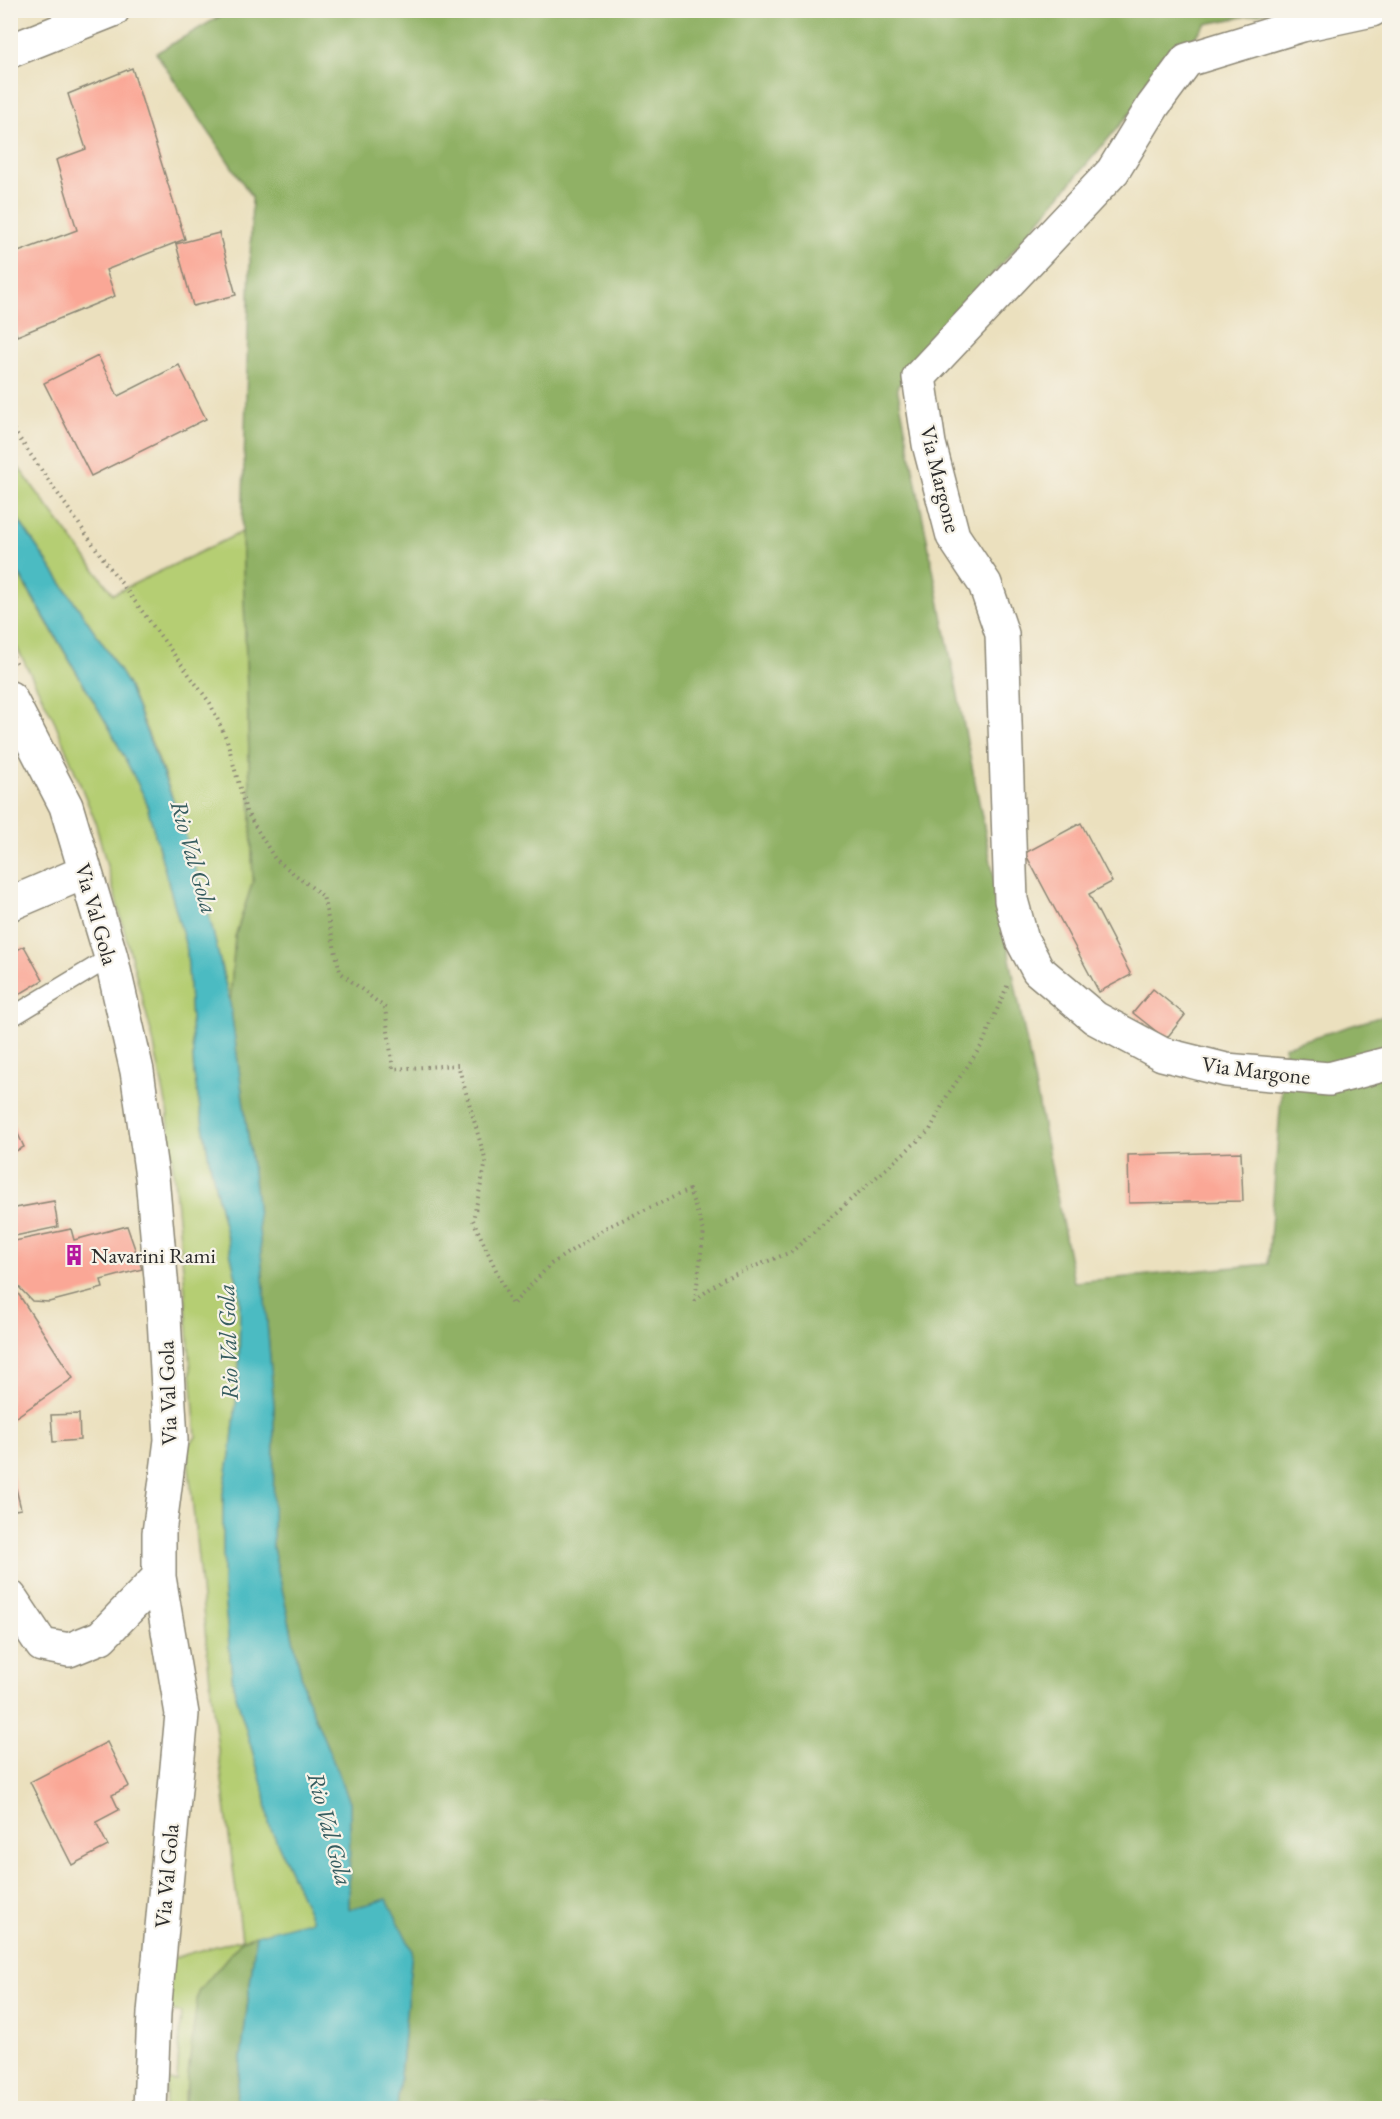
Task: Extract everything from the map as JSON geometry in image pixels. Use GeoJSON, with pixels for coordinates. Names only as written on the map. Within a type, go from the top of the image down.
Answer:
{"type":"FeatureCollection","features":[{"type":"Feature","properties":{"kind":"street"},"geometry":{"type":"LineString","coordinates":[[10,51],[113,10]]}},
{"type":"Feature","properties":{"kind":"street","name":"Via Margone"},"geometry":{"type":"LineString","coordinates":[[1372,10],[1302,25],[1187,60],[1153,106],[1113,171],[919,377],[929,444],[953,536],[985,584],[1002,634],[1011,900],[1022,940],[1038,970],[1095,1017],[1162,1054],[1226,1071],[1329,1079],[1389,1064]]}},
{"type":"Feature","properties":{"kind":"street","name":"Via Val Gola"},"geometry":{"type":"LineString","coordinates":[[10,698],[66,806],[111,957],[137,1071],[152,1177],[163,1300],[171,1440],[159,1533],[159,1577],[182,1714],[154,2013],[150,2109]]}},
{"type":"Feature","properties":{"kind":"street"},"geometry":{"type":"LineString","coordinates":[[10,904],[85,872]]}},
{"type":"Feature","properties":{"kind":"street"},"geometry":{"type":"LineString","coordinates":[[10,1598],[42,1645],[69,1650],[101,1637],[159,1577]]}},
{"type":"Feature","properties":{"kind":"lane"},"geometry":{"type":"LineString","coordinates":[[10,1018],[111,957]]}},
{"type":"Feature","properties":{"kind":"path"},"geometry":{"type":"LineString","coordinates":[[10,425],[102,557],[210,703],[227,740],[246,811],[275,859],[322,896],[340,972],[385,1008],[393,1069],[458,1065],[486,1162],[473,1220],[512,1305],[551,1264],[608,1227],[689,1190],[705,1231],[695,1300],[723,1279],[791,1252],[930,1130],[948,1094],[982,1045],[1006,985],[1038,970]]}},
{"type":"Feature","properties":{"kind":"green space"},"geometry":{"type":"Polygon","coordinates":[[[231,10],[1274,11],[1206,24],[897,387],[1074,1282],[1268,1264],[1285,1046],[1389,1014],[1389,2108],[397,2108],[412,1950],[349,1909],[350,1802],[305,1693],[273,1548],[274,1405],[256,1195],[230,1003],[235,937],[253,881],[242,532],[252,197],[156,53],[231,10]]]}},
{"type":"Feature","properties":{"kind":"green space"},"geometry":{"type":"Polygon","coordinates":[[[10,456],[113,594],[242,532],[253,881],[235,937],[230,1003],[207,907],[180,818],[156,753],[128,685],[103,644],[11,509],[10,456]]]}},
{"type":"Feature","properties":{"kind":"green space"},"geometry":{"type":"Polygon","coordinates":[[[10,560],[110,729],[145,798],[187,950],[194,1074],[209,1159],[240,1295],[239,1376],[231,1450],[223,1493],[223,1585],[233,1685],[265,1794],[269,1824],[312,1920],[184,2091],[184,2108],[165,2108],[167,2080],[177,2081],[181,2013],[171,2012],[169,1959],[242,1939],[212,1701],[187,1447],[196,1437],[184,1278],[167,1108],[152,1035],[95,821],[55,722],[11,636],[10,560]]]}},
{"type":"Feature","properties":{"kind":"green space"},"geometry":{"type":"Polygon","coordinates":[[[256,1935],[235,2108],[184,2108],[198,1992],[242,1940],[256,1935]]]}},
{"type":"Feature","properties":{"kind":"water","name":"Rio Val Gola"},"geometry":{"type":"Polygon","coordinates":[[[11,509],[103,644],[128,685],[180,818],[207,907],[230,1003],[256,1195],[274,1405],[273,1548],[305,1693],[350,1802],[349,1909],[387,1899],[412,1950],[397,2108],[235,2108],[256,1935],[312,1920],[269,1824],[265,1794],[233,1685],[223,1585],[223,1493],[231,1450],[239,1376],[240,1295],[209,1159],[194,1074],[187,950],[145,798],[110,729],[11,560],[11,509]]]}},
{"type":"Feature","properties":{"kind":"building"},"geometry":{"type":"Polygon","coordinates":[[[132,68],[185,239],[106,270],[115,296],[17,336],[10,317],[10,255],[77,230],[56,160],[86,149],[68,94],[132,68]]]}},
{"type":"Feature","properties":{"kind":"building"},"geometry":{"type":"Polygon","coordinates":[[[219,233],[236,295],[193,306],[176,244],[219,233]]]}},
{"type":"Feature","properties":{"kind":"building"},"geometry":{"type":"Polygon","coordinates":[[[98,356],[118,396],[179,365],[206,419],[91,476],[44,383],[98,356]]]}},
{"type":"Feature","properties":{"kind":"building"},"geometry":{"type":"Polygon","coordinates":[[[1081,823],[1112,882],[1089,894],[1131,975],[1099,992],[1025,853],[1081,823]]]}},
{"type":"Feature","properties":{"kind":"building"},"geometry":{"type":"Polygon","coordinates":[[[24,946],[43,980],[10,1000],[10,954],[24,946]]]}},
{"type":"Feature","properties":{"kind":"building"},"geometry":{"type":"Polygon","coordinates":[[[1153,989],[1185,1015],[1166,1039],[1133,1013],[1153,989]]]}},
{"type":"Feature","properties":{"kind":"building"},"geometry":{"type":"Polygon","coordinates":[[[10,1117],[24,1147],[10,1154],[10,1117]]]}},
{"type":"Feature","properties":{"kind":"building"},"geometry":{"type":"Polygon","coordinates":[[[1241,1152],[1243,1201],[1129,1203],[1128,1155],[1241,1152]]]}},
{"type":"Feature","properties":{"kind":"building"},"geometry":{"type":"Polygon","coordinates":[[[54,1201],[58,1227],[10,1237],[10,1209],[54,1201]]]}},
{"type":"Feature","properties":{"kind":"building","name":"Navarini Rami"},"geometry":{"type":"Polygon","coordinates":[[[127,1226],[142,1269],[101,1280],[103,1288],[49,1302],[32,1301],[19,1287],[10,1267],[10,1242],[71,1229],[74,1240],[127,1226]]]}},
{"type":"Feature","properties":{"kind":"building"},"geometry":{"type":"Polygon","coordinates":[[[10,1281],[73,1378],[10,1421],[10,1281]]]}},
{"type":"Feature","properties":{"kind":"building"},"geometry":{"type":"Polygon","coordinates":[[[79,1414],[80,1440],[53,1442],[51,1415],[79,1414]]]}},
{"type":"Feature","properties":{"kind":"building"},"geometry":{"type":"Polygon","coordinates":[[[10,1464],[21,1509],[10,1511],[10,1464]]]}},
{"type":"Feature","properties":{"kind":"building"},"geometry":{"type":"Polygon","coordinates":[[[107,1742],[129,1786],[112,1795],[119,1810],[96,1822],[108,1846],[72,1865],[30,1782],[107,1742]]]}},
{"type":"Feature","properties":{"kind":"place","name":"Navarini Rami"},"geometry":{"type":"Point","coordinates":[74,1255]}}]}
